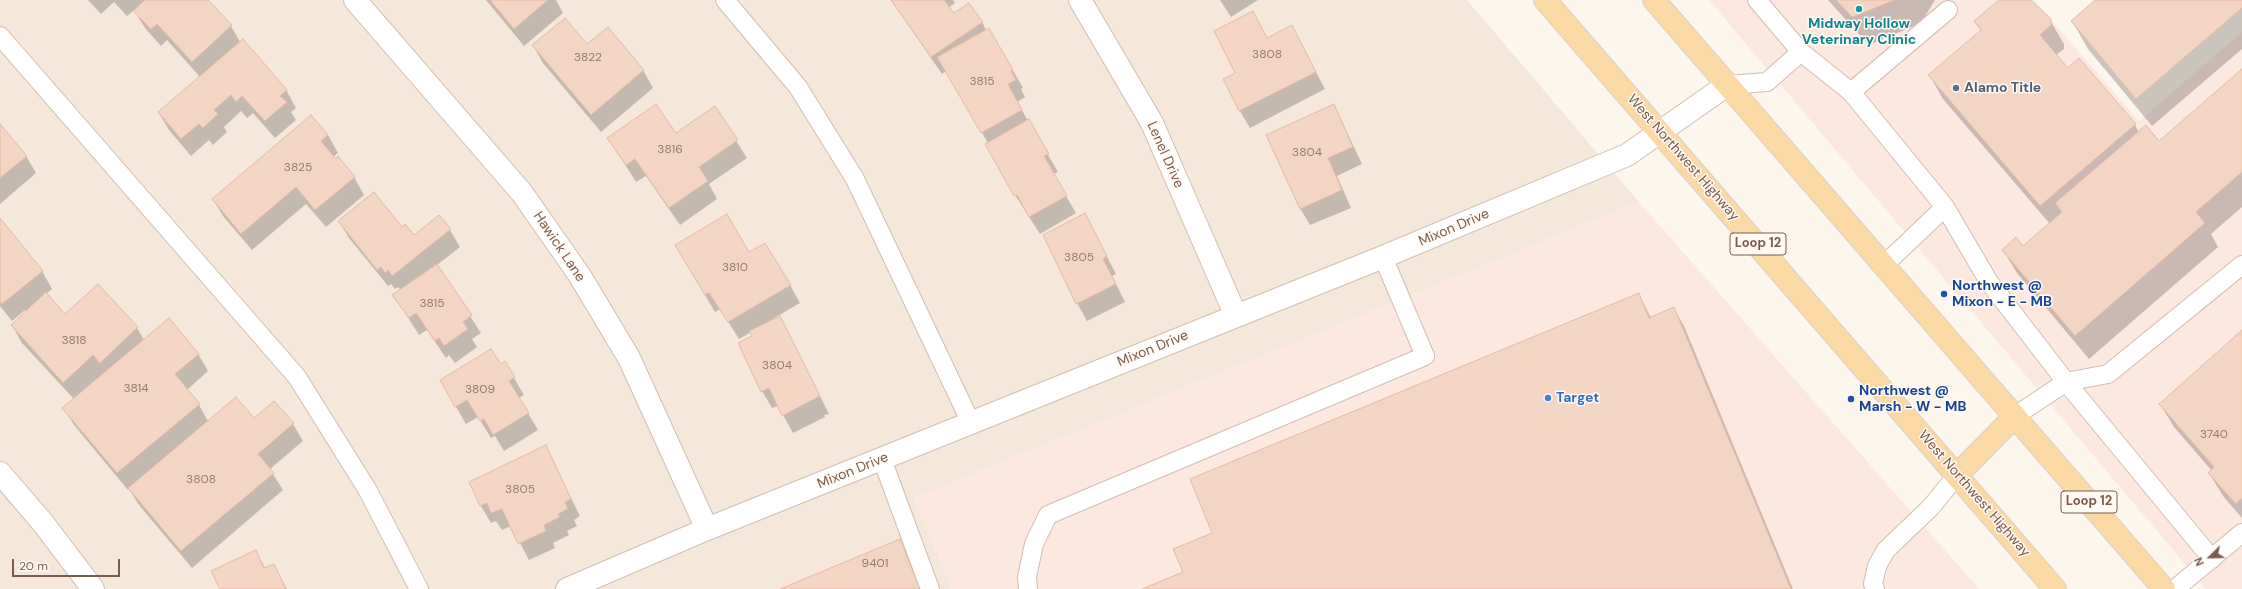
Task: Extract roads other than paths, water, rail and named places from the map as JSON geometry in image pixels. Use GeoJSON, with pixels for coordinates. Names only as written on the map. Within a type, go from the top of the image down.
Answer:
{"type":"FeatureCollection","features":[{"type":"Feature","properties":{"kind":"main road","name":"West Northwest Highway"},"geometry":{"type":"LineString","coordinates":[[1545,0],[2056,589]]}},
{"type":"Feature","properties":{"kind":"main road","name":"Loop 12"},"geometry":{"type":"LineString","coordinates":[[1654,0],[2164,589]]}},
{"type":"Feature","properties":{"kind":"main road"},"geometry":{"type":"LineString","coordinates":[[1957,475],[2015,416]]}},
{"type":"Feature","properties":{"kind":"street","name":"Hawick Lane"},"geometry":{"type":"LineString","coordinates":[[355,0],[522,194],[580,276],[629,358],[707,530]]}},
{"type":"Feature","properties":{"kind":"street","name":"Lenel Drive"},"geometry":{"type":"LineString","coordinates":[[1080,0],[1152,123],[1236,316]]}},
{"type":"Feature","properties":{"kind":"street","name":"Mixon Drive"},"geometry":{"type":"LineString","coordinates":[[566,589],[707,530],[1383,257],[1627,155],[1727,85]]}},
{"type":"Feature","properties":{"kind":"street"},"geometry":{"type":"LineString","coordinates":[[0,473],[43,523],[93,589]]}},
{"type":"Feature","properties":{"kind":"lane"},"geometry":{"type":"LineString","coordinates":[[725,0],[798,87],[855,179],[971,423]]}},
{"type":"Feature","properties":{"kind":"lane"},"geometry":{"type":"LineString","coordinates":[[1757,0],[1801,52],[1851,92],[1945,207],[1989,282],[2066,382],[2212,559]]}},
{"type":"Feature","properties":{"kind":"lane"},"geometry":{"type":"LineString","coordinates":[[1851,92],[1948,10]]}},
{"type":"Feature","properties":{"kind":"lane"},"geometry":{"type":"LineString","coordinates":[[0,36],[297,377],[367,489],[419,589]]}},
{"type":"Feature","properties":{"kind":"lane"},"geometry":{"type":"LineString","coordinates":[[1727,85],[1767,82],[1801,52]]}},
{"type":"Feature","properties":{"kind":"lane"},"geometry":{"type":"LineString","coordinates":[[1884,265],[1945,207]]}},
{"type":"Feature","properties":{"kind":"lane"},"geometry":{"type":"LineString","coordinates":[[1028,589],[1027,577],[1034,544],[1048,515],[1425,356],[1383,257]]}},
{"type":"Feature","properties":{"kind":"lane"},"geometry":{"type":"LineString","coordinates":[[2015,416],[2066,382],[2108,374],[2242,265]]}},
{"type":"Feature","properties":{"kind":"lane"},"geometry":{"type":"LineString","coordinates":[[882,459],[930,589]]}},
{"type":"Feature","properties":{"kind":"lane"},"geometry":{"type":"LineString","coordinates":[[1875,589],[1873,584],[1876,566],[1886,550],[1931,507],[1957,475]]}},
{"type":"Feature","properties":{"kind":"lane"},"geometry":{"type":"LineString","coordinates":[[2175,589],[2242,533]]}},
{"type":"Feature","properties":{"kind":"place","name":"Midway Hollow Veterinary Clinic"},"geometry":{"type":"Point","coordinates":[1859,9]}},
{"type":"Feature","properties":{"kind":"place","name":"Alamo Title"},"geometry":{"type":"Point","coordinates":[1956,88]}},
{"type":"Feature","properties":{"kind":"place","name":"Northwest @ Mixon - E - MB"},"geometry":{"type":"Point","coordinates":[1944,294]}},
{"type":"Feature","properties":{"kind":"place","name":"Target"},"geometry":{"type":"Point","coordinates":[1548,398]}},
{"type":"Feature","properties":{"kind":"place","name":"Northwest @ Marsh - W - MB"},"geometry":{"type":"Point","coordinates":[1851,399]}}]}
